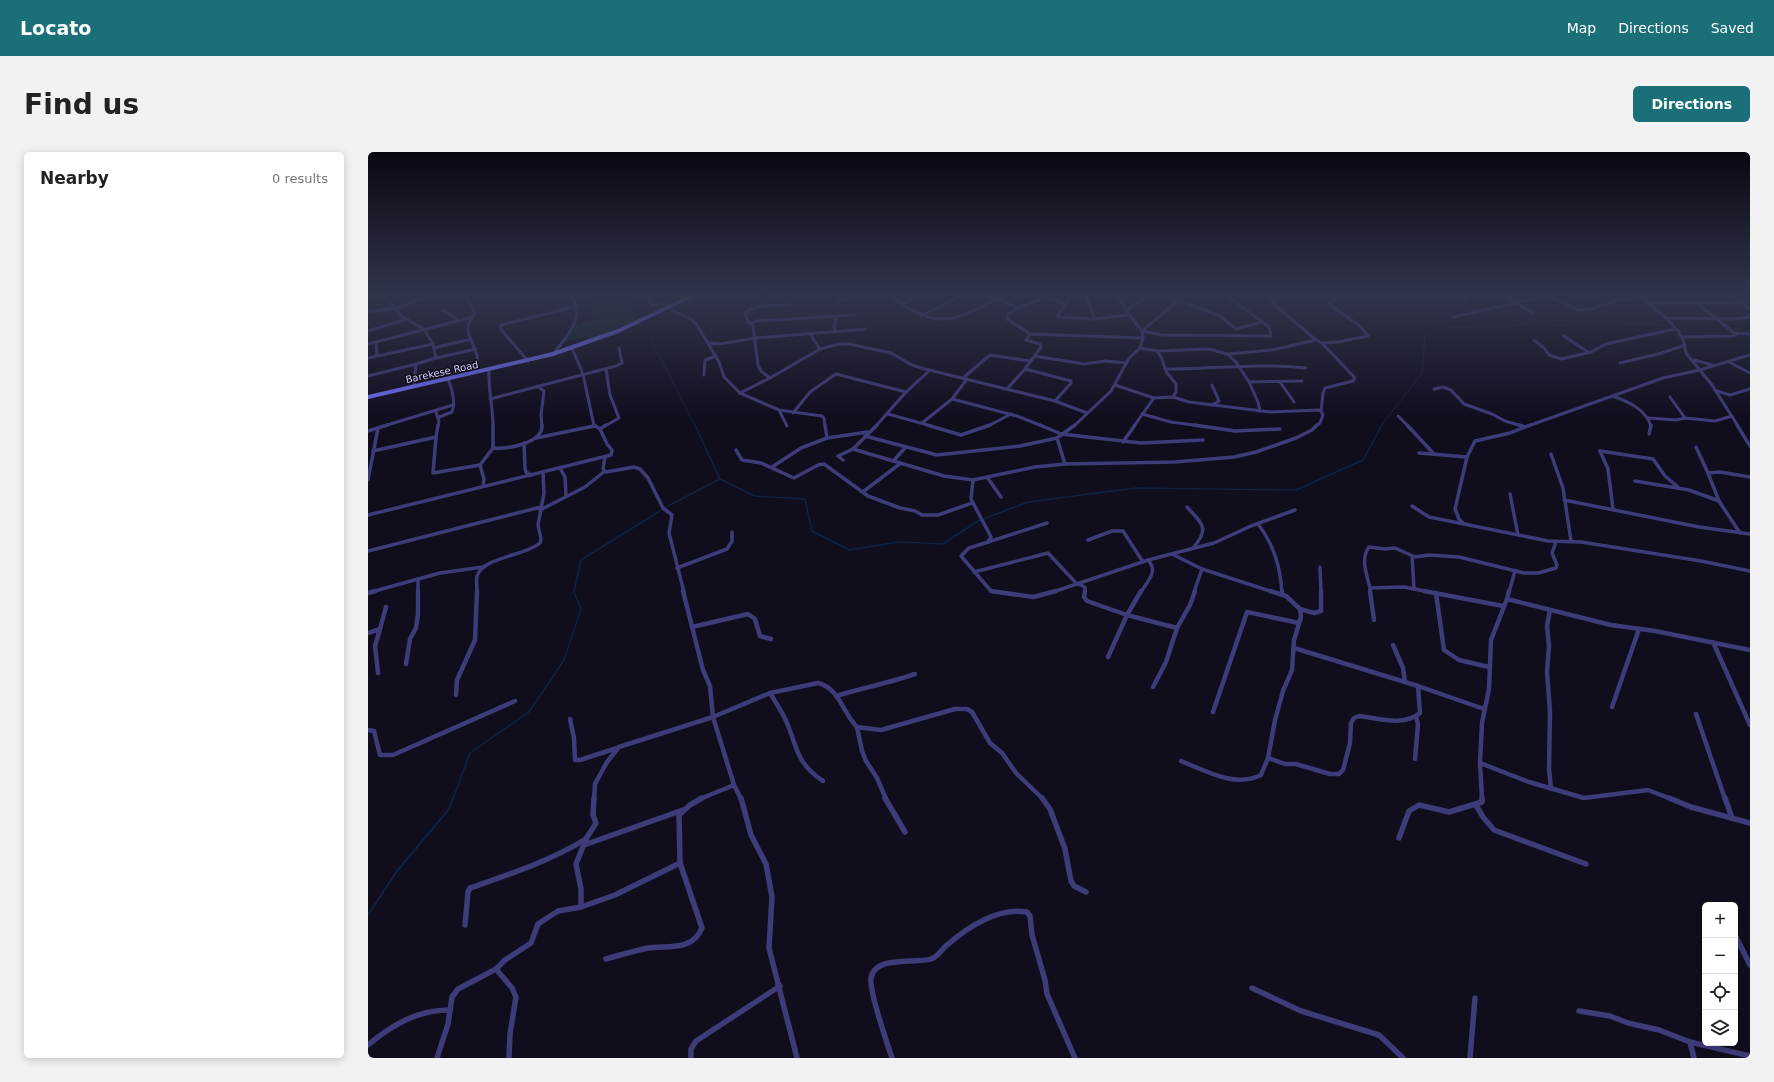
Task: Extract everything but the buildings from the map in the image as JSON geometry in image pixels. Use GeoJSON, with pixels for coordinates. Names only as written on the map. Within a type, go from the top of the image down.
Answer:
{"type":"FeatureCollection","features":[{"type":"Feature","properties":{"kind":"main road","name":"Barekese Road"},"geometry":{"type":"LineString","coordinates":[[368,397],[528,361],[572,348],[605,335]]}},
{"type":"Feature","properties":{"kind":"street"},"geometry":{"type":"LineString","coordinates":[[368,344],[401,335]]}},
{"type":"Feature","properties":{"kind":"street"},"geometry":{"type":"LineString","coordinates":[[428,335],[433,344],[436,358]]}},
{"type":"Feature","properties":{"kind":"street"},"geometry":{"type":"LineString","coordinates":[[470,335],[476,349],[478,372]]}},
{"type":"Feature","properties":{"kind":"street"},"geometry":{"type":"LineString","coordinates":[[505,335],[528,361]]}},
{"type":"Feature","properties":{"kind":"street"},"geometry":{"type":"LineString","coordinates":[[553,354],[567,335]]}},
{"type":"Feature","properties":{"kind":"street"},"geometry":{"type":"LineString","coordinates":[[703,335],[716,356],[726,380],[740,393],[779,410],[822,416],[824,418],[827,438]]}},
{"type":"Feature","properties":{"kind":"street"},"geometry":{"type":"LineString","coordinates":[[708,343],[720,344],[755,338],[792,335]]}},
{"type":"Feature","properties":{"kind":"street"},"geometry":{"type":"LineString","coordinates":[[811,335],[820,349]]}},
{"type":"Feature","properties":{"kind":"street"},"geometry":{"type":"LineString","coordinates":[[1007,389],[1025,369],[1041,345],[1026,340],[1029,335]]}},
{"type":"Feature","properties":{"kind":"street"},"geometry":{"type":"LineString","coordinates":[[865,436],[905,448],[943,455],[1020,446],[1057,438],[1074,426],[1107,395],[1115,385],[1129,358],[1140,348],[1143,338],[1049,335]]}},
{"type":"Feature","properties":{"kind":"street"},"geometry":{"type":"LineString","coordinates":[[1181,335],[1271,335]]}},
{"type":"Feature","properties":{"kind":"street"},"geometry":{"type":"LineString","coordinates":[[854,450],[894,460],[948,477],[973,480],[1034,467],[1065,464],[1175,462],[1234,457],[1256,452],[1296,438],[1312,430],[1320,423],[1323,417],[1321,411],[1323,405],[1322,396],[1326,388],[1355,380],[1322,343],[1310,335]]}},
{"type":"Feature","properties":{"kind":"street"},"geometry":{"type":"LineString","coordinates":[[1322,343],[1338,342],[1367,335]]}},
{"type":"Feature","properties":{"kind":"street"},"geometry":{"type":"LineString","coordinates":[[1534,340],[1544,348],[1549,355],[1557,359],[1588,352],[1609,343],[1645,335]]}},
{"type":"Feature","properties":{"kind":"street"},"geometry":{"type":"LineString","coordinates":[[1735,335],[1682,337],[1686,353],[1716,391],[1750,446]]}},
{"type":"Feature","properties":{"kind":"street"},"geometry":{"type":"LineString","coordinates":[[1564,336],[1588,352]]}},
{"type":"Feature","properties":{"kind":"street"},"geometry":{"type":"LineString","coordinates":[[755,338],[758,365],[770,378]]}},
{"type":"Feature","properties":{"kind":"street"},"geometry":{"type":"LineString","coordinates":[[434,348],[471,339]]}},
{"type":"Feature","properties":{"kind":"street"},"geometry":{"type":"LineString","coordinates":[[1227,354],[1272,350],[1316,340]]}},
{"type":"Feature","properties":{"kind":"street"},"geometry":{"type":"LineString","coordinates":[[376,342],[377,356]]}},
{"type":"Feature","properties":{"kind":"street"},"geometry":{"type":"LineString","coordinates":[[368,358],[433,344]]}},
{"type":"Feature","properties":{"kind":"street"},"geometry":{"type":"LineString","coordinates":[[740,393],[770,378],[820,349],[839,344],[864,347],[891,353],[912,365],[1055,401],[1087,413]]}},
{"type":"Feature","properties":{"kind":"street"},"geometry":{"type":"LineString","coordinates":[[1620,362],[1643,359],[1678,349],[1685,345]]}},
{"type":"Feature","properties":{"kind":"street"},"geometry":{"type":"LineString","coordinates":[[572,348],[583,374],[594,426]]}},
{"type":"Feature","properties":{"kind":"street"},"geometry":{"type":"LineString","coordinates":[[490,399],[583,374],[606,370],[622,363],[619,348]]}},
{"type":"Feature","properties":{"kind":"street"},"geometry":{"type":"LineString","coordinates":[[1140,348],[1157,351],[1209,350],[1232,356],[1249,382],[1258,402],[1260,411]]}},
{"type":"Feature","properties":{"kind":"street"},"geometry":{"type":"LineString","coordinates":[[368,376],[476,349]]}},
{"type":"Feature","properties":{"kind":"street"},"geometry":{"type":"LineString","coordinates":[[1157,351],[1162,357],[1165,369],[1176,383],[1177,390],[1173,397]]}},
{"type":"Feature","properties":{"kind":"street"},"geometry":{"type":"LineString","coordinates":[[963,378],[990,355],[1030,361]]}},
{"type":"Feature","properties":{"kind":"street"},"geometry":{"type":"LineString","coordinates":[[1464,524],[1459,519],[1455,509],[1467,457],[1475,441],[1510,433],[1663,378],[1700,370],[1712,365],[1729,362],[1750,355]]}},
{"type":"Feature","properties":{"kind":"street"},"geometry":{"type":"LineString","coordinates":[[704,375],[705,360],[716,356]]}},
{"type":"Feature","properties":{"kind":"street"},"geometry":{"type":"LineString","coordinates":[[1034,356],[1084,364],[1105,361],[1127,363]]}},
{"type":"Feature","properties":{"kind":"street"},"geometry":{"type":"LineString","coordinates":[[1693,360],[1712,365]]}},
{"type":"Feature","properties":{"kind":"street"},"geometry":{"type":"LineString","coordinates":[[1729,362],[1750,373]]}},
{"type":"Feature","properties":{"kind":"street"},"geometry":{"type":"LineString","coordinates":[[414,386],[416,364]]}},
{"type":"Feature","properties":{"kind":"street"},"geometry":{"type":"LineString","coordinates":[[1165,369],[1277,365],[1306,368]]}},
{"type":"Feature","properties":{"kind":"street"},"geometry":{"type":"LineString","coordinates":[[1025,369],[1071,381],[1055,401]]}},
{"type":"Feature","properties":{"kind":"street"},"geometry":{"type":"LineString","coordinates":[[436,411],[439,417],[439,426],[436,437],[433,473],[480,465],[493,448],[494,421],[488,388],[489,370]]}},
{"type":"Feature","properties":{"kind":"street"},"geometry":{"type":"LineString","coordinates":[[600,429],[619,418],[610,395],[606,370]]}},
{"type":"Feature","properties":{"kind":"street"},"geometry":{"type":"LineString","coordinates":[[843,460],[838,456],[854,450],[868,432],[888,414],[906,392],[930,370]]}},
{"type":"Feature","properties":{"kind":"street"},"geometry":{"type":"LineString","coordinates":[[793,413],[810,392],[836,374],[906,392]]}},
{"type":"Feature","properties":{"kind":"street"},"geometry":{"type":"LineString","coordinates":[[439,417],[452,412],[454,408],[451,387],[448,379]]}},
{"type":"Feature","properties":{"kind":"street"},"geometry":{"type":"LineString","coordinates":[[922,423],[952,398],[967,379]]}},
{"type":"Feature","properties":{"kind":"street"},"geometry":{"type":"LineString","coordinates":[[1249,382],[1302,380]]}},
{"type":"Feature","properties":{"kind":"street"},"geometry":{"type":"LineString","coordinates":[[1280,382],[1294,402]]}},
{"type":"Feature","properties":{"kind":"street"},"geometry":{"type":"LineString","coordinates":[[1115,385],[1154,398],[1173,397],[1211,405],[1260,411],[1321,411]]}},
{"type":"Feature","properties":{"kind":"street"},"geometry":{"type":"LineString","coordinates":[[1211,405],[1220,401],[1212,385]]}},
{"type":"Feature","properties":{"kind":"street"},"geometry":{"type":"LineString","coordinates":[[535,438],[542,430],[540,414],[544,394],[544,391],[537,386]]}},
{"type":"Feature","properties":{"kind":"street"},"geometry":{"type":"LineString","coordinates":[[1434,389],[1442,387],[1451,390],[1464,404],[1472,408],[1525,427]]}},
{"type":"Feature","properties":{"kind":"street"},"geometry":{"type":"LineString","coordinates":[[1716,391],[1730,395],[1750,389]]}},
{"type":"Feature","properties":{"kind":"street"},"geometry":{"type":"LineString","coordinates":[[1612,396],[1632,405],[1648,418],[1651,426],[1649,434]]}},
{"type":"Feature","properties":{"kind":"street"},"geometry":{"type":"LineString","coordinates":[[1670,396],[1685,418]]}},
{"type":"Feature","properties":{"kind":"street"},"geometry":{"type":"LineString","coordinates":[[952,398],[1011,414],[1062,434],[1123,442],[1162,443],[1203,440]]}},
{"type":"Feature","properties":{"kind":"street"},"geometry":{"type":"LineString","coordinates":[[1123,442],[1154,398]]}},
{"type":"Feature","properties":{"kind":"street"},"geometry":{"type":"LineString","coordinates":[[368,431],[453,405]]}},
{"type":"Feature","properties":{"kind":"street"},"geometry":{"type":"LineString","coordinates":[[779,410],[787,426]]}},
{"type":"Feature","properties":{"kind":"street"},"geometry":{"type":"LineString","coordinates":[[888,414],[961,435],[987,427],[1011,414]]}},
{"type":"Feature","properties":{"kind":"street"},"geometry":{"type":"LineString","coordinates":[[1142,414],[1171,422],[1235,431],[1280,429]]}},
{"type":"Feature","properties":{"kind":"street"},"geometry":{"type":"LineString","coordinates":[[1398,416],[1434,454]]}},
{"type":"Feature","properties":{"kind":"street"},"geometry":{"type":"LineString","coordinates":[[1648,418],[1673,420],[1685,418],[1715,421],[1732,416]]}},
{"type":"Feature","properties":{"kind":"street"},"geometry":{"type":"LineString","coordinates":[[368,515],[611,456],[613,450],[606,444],[600,429],[594,426],[535,438],[524,443],[504,448],[493,448]]}},
{"type":"Feature","properties":{"kind":"street"},"geometry":{"type":"LineString","coordinates":[[368,480],[378,428]]}},
{"type":"Feature","properties":{"kind":"street"},"geometry":{"type":"LineString","coordinates":[[772,467],[801,448],[827,438],[868,432]]}},
{"type":"Feature","properties":{"kind":"street"},"geometry":{"type":"LineString","coordinates":[[373,451],[436,437]]}},
{"type":"Feature","properties":{"kind":"street"},"geometry":{"type":"LineString","coordinates":[[1057,438],[1065,464]]}},
{"type":"Feature","properties":{"kind":"street"},"geometry":{"type":"LineString","coordinates":[[524,443],[525,468],[526,472],[531,475]]}},
{"type":"Feature","properties":{"kind":"street"},"geometry":{"type":"LineString","coordinates":[[1696,447],[1719,501],[1740,533]]}},
{"type":"Feature","properties":{"kind":"street"},"geometry":{"type":"LineString","coordinates":[[894,460],[905,448]]}},
{"type":"Feature","properties":{"kind":"street"},"geometry":{"type":"LineString","coordinates":[[736,450],[742,460],[755,461],[772,467],[794,478],[818,465],[824,464],[864,491],[868,496],[926,516],[944,514],[972,503]]}},
{"type":"Feature","properties":{"kind":"street"},"geometry":{"type":"LineString","coordinates":[[1613,509],[1608,469],[1600,451],[1653,459],[1665,476],[1678,488]]}},
{"type":"Feature","properties":{"kind":"street"},"geometry":{"type":"LineString","coordinates":[[1419,453],[1467,457]]}},
{"type":"Feature","properties":{"kind":"street"},"geometry":{"type":"LineString","coordinates":[[1551,454],[1563,488],[1571,541]]}},
{"type":"Feature","properties":{"kind":"street"},"geometry":{"type":"LineString","coordinates":[[605,457],[603,469],[605,471]]}},
{"type":"Feature","properties":{"kind":"street"},"geometry":{"type":"LineString","coordinates":[[864,491],[901,463]]}},
{"type":"Feature","properties":{"kind":"street"},"geometry":{"type":"LineString","coordinates":[[480,465],[484,479],[483,486]]}},
{"type":"Feature","properties":{"kind":"street"},"geometry":{"type":"LineString","coordinates":[[368,551],[540,508],[585,487],[605,471],[611,472],[634,467],[644,473],[656,494],[661,507],[672,515],[669,533],[703,670],[710,686],[713,717],[734,785],[743,803],[751,835],[762,854],[767,870],[772,897],[769,948],[780,986],[797,1058]]}},
{"type":"Feature","properties":{"kind":"street"},"geometry":{"type":"LineString","coordinates":[[560,468],[565,477],[566,496]]}},
{"type":"Feature","properties":{"kind":"street"},"geometry":{"type":"LineString","coordinates":[[368,593],[458,569],[483,567],[537,546],[541,539],[538,524],[544,493],[543,472]]}},
{"type":"Feature","properties":{"kind":"street"},"geometry":{"type":"LineString","coordinates":[[1708,473],[1720,472],[1750,477]]}},
{"type":"Feature","properties":{"kind":"street"},"geometry":{"type":"LineString","coordinates":[[987,477],[1001,497]]}},
{"type":"Feature","properties":{"kind":"street"},"geometry":{"type":"LineString","coordinates":[[973,480],[971,495],[972,503],[990,537],[988,542]]}},
{"type":"Feature","properties":{"kind":"street"},"geometry":{"type":"LineString","coordinates":[[1635,481],[1678,488],[1709,496],[1719,501]]}},
{"type":"Feature","properties":{"kind":"street"},"geometry":{"type":"LineString","coordinates":[[1510,494],[1518,535]]}},
{"type":"Feature","properties":{"kind":"street"},"geometry":{"type":"LineString","coordinates":[[1564,500],[1699,527],[1750,534]]}},
{"type":"Feature","properties":{"kind":"street"},"geometry":{"type":"LineString","coordinates":[[1412,506],[1417,512],[1428,518],[1556,542],[1581,542],[1701,561],[1750,572]]}},
{"type":"Feature","properties":{"kind":"street"},"geometry":{"type":"LineString","coordinates":[[1187,507],[1199,520],[1204,530],[1203,536],[1194,547]]}},
{"type":"Feature","properties":{"kind":"street"},"geometry":{"type":"LineString","coordinates":[[1047,523],[970,548],[962,553],[961,556],[987,588],[996,593],[1037,597],[1148,560],[1214,543],[1295,510]]}},
{"type":"Feature","properties":{"kind":"street"},"geometry":{"type":"LineString","coordinates":[[1258,524],[1268,536],[1275,550],[1281,572],[1282,594]]}},
{"type":"Feature","properties":{"kind":"street"},"geometry":{"type":"LineString","coordinates":[[1088,540],[1112,531],[1123,531],[1128,536],[1134,550],[1143,562]]}},
{"type":"Feature","properties":{"kind":"street"},"geometry":{"type":"LineString","coordinates":[[678,568],[726,549],[732,540],[732,532]]}},
{"type":"Feature","properties":{"kind":"street"},"geometry":{"type":"LineString","coordinates":[[1374,620],[1368,575],[1363,562],[1367,548],[1395,548],[1412,556],[1429,555],[1458,557],[1483,562],[1524,574],[1538,573],[1556,568],[1557,565],[1552,553],[1556,542]]}},
{"type":"Feature","properties":{"kind":"street"},"geometry":{"type":"LineString","coordinates":[[974,572],[1048,553],[1076,583],[1086,588],[1084,597],[1087,601],[1127,615],[1177,628]]}},
{"type":"Feature","properties":{"kind":"street"},"geometry":{"type":"LineString","coordinates":[[1172,554],[1202,569],[1282,594],[1295,603],[1300,609],[1314,613],[1321,611],[1320,567]]}},
{"type":"Feature","properties":{"kind":"street"},"geometry":{"type":"LineString","coordinates":[[1412,556],[1414,589]]}},
{"type":"Feature","properties":{"kind":"street"},"geometry":{"type":"LineString","coordinates":[[1108,658],[1127,615],[1153,573],[1152,564],[1148,560]]}},
{"type":"Feature","properties":{"kind":"street"},"geometry":{"type":"LineString","coordinates":[[456,695],[457,680],[475,640],[477,576],[483,567]]}},
{"type":"Feature","properties":{"kind":"street"},"geometry":{"type":"LineString","coordinates":[[1153,687],[1172,647],[1177,628],[1190,605],[1202,569]]}},
{"type":"Feature","properties":{"kind":"street"},"geometry":{"type":"LineString","coordinates":[[1399,838],[1409,812],[1418,805],[1444,812],[1458,810],[1482,802],[1480,764],[1482,723],[1489,689],[1491,640],[1507,599],[1515,572]]}},
{"type":"Feature","properties":{"kind":"street"},"geometry":{"type":"LineString","coordinates":[[406,664],[410,640],[416,628],[418,614],[418,579]]}},
{"type":"Feature","properties":{"kind":"street"},"geometry":{"type":"LineString","coordinates":[[1370,588],[1398,587],[1414,589],[1503,606]]}},
{"type":"Feature","properties":{"kind":"street"},"geometry":{"type":"LineString","coordinates":[[1436,593],[1444,650],[1456,658],[1489,667]]}},
{"type":"Feature","properties":{"kind":"street"},"geometry":{"type":"LineString","coordinates":[[1507,599],[1595,621],[1639,629],[1655,630],[1750,650]]}},
{"type":"Feature","properties":{"kind":"street"},"geometry":{"type":"LineString","coordinates":[[378,673],[375,646],[386,607]]}},
{"type":"Feature","properties":{"kind":"street"},"geometry":{"type":"LineString","coordinates":[[1181,761],[1226,777],[1243,781],[1257,778],[1261,775],[1268,758],[1275,720],[1292,670],[1294,640],[1299,623],[1300,609]]}},
{"type":"Feature","properties":{"kind":"street"},"geometry":{"type":"LineString","coordinates":[[1550,610],[1548,626],[1549,646],[1547,672],[1550,712],[1549,769],[1551,789]]}},
{"type":"Feature","properties":{"kind":"street"},"geometry":{"type":"LineString","coordinates":[[1213,712],[1235,650],[1238,632],[1247,612],[1299,623]]}},
{"type":"Feature","properties":{"kind":"street"},"geometry":{"type":"LineString","coordinates":[[692,627],[748,614],[755,619],[760,636],[771,639]]}},
{"type":"Feature","properties":{"kind":"street"},"geometry":{"type":"LineString","coordinates":[[368,633],[380,629]]}},
{"type":"Feature","properties":{"kind":"street"},"geometry":{"type":"LineString","coordinates":[[1612,707],[1639,629]]}},
{"type":"Feature","properties":{"kind":"street"},"geometry":{"type":"LineString","coordinates":[[1713,642],[1730,684],[1744,709],[1750,726]]}},
{"type":"Feature","properties":{"kind":"street"},"geometry":{"type":"LineString","coordinates":[[1393,645],[1403,668],[1405,682]]}},
{"type":"Feature","properties":{"kind":"street"},"geometry":{"type":"LineString","coordinates":[[1294,648],[1418,686],[1484,709]]}},
{"type":"Feature","properties":{"kind":"street"},"geometry":{"type":"LineString","coordinates":[[836,696],[865,686],[889,683],[914,674]]}},
{"type":"Feature","properties":{"kind":"street"},"geometry":{"type":"LineString","coordinates":[[570,720],[574,738],[575,760],[580,760],[713,717],[770,693],[818,683],[826,685],[836,696],[848,717],[857,727],[862,751],[866,761],[887,802],[905,832]]}},
{"type":"Feature","properties":{"kind":"street"},"geometry":{"type":"LineString","coordinates":[[1268,758],[1282,763],[1296,764],[1330,774],[1339,774],[1343,770],[1350,743],[1351,723],[1356,717],[1396,721],[1408,720],[1416,717],[1420,713],[1418,686]]}},
{"type":"Feature","properties":{"kind":"street"},"geometry":{"type":"LineString","coordinates":[[770,693],[787,724],[800,761],[811,774],[823,781]]}},
{"type":"Feature","properties":{"kind":"street"},"geometry":{"type":"LineString","coordinates":[[368,730],[374,731],[380,755],[394,755],[515,700]]}},
{"type":"Feature","properties":{"kind":"street"},"geometry":{"type":"LineString","coordinates":[[857,727],[881,730],[955,708],[967,709],[972,712],[985,736],[1002,753],[1016,773],[1044,800],[1050,809],[1065,849],[1071,881],[1074,886],[1086,892]]}},
{"type":"Feature","properties":{"kind":"street"},"geometry":{"type":"LineString","coordinates":[[1696,714],[1732,818]]}},
{"type":"Feature","properties":{"kind":"street"},"geometry":{"type":"LineString","coordinates":[[1415,759],[1418,724],[1416,717]]}},
{"type":"Feature","properties":{"kind":"street"},"geometry":{"type":"LineString","coordinates":[[581,907],[581,889],[576,870],[577,860],[596,823],[592,815],[595,784],[606,762],[619,747]]}},
{"type":"Feature","properties":{"kind":"street"},"geometry":{"type":"LineString","coordinates":[[1480,764],[1522,780],[1584,798],[1648,790],[1690,807],[1750,823]]}},
{"type":"Feature","properties":{"kind":"street"},"geometry":{"type":"LineString","coordinates":[[466,924],[468,892],[470,888],[539,862],[585,842],[619,832],[644,821],[683,810],[704,798],[734,785]]}},
{"type":"Feature","properties":{"kind":"street"},"geometry":{"type":"LineString","coordinates":[[1476,805],[1483,817],[1494,830],[1586,864]]}},
{"type":"Feature","properties":{"kind":"street"},"geometry":{"type":"LineString","coordinates":[[606,959],[657,947],[669,948],[681,945],[699,935],[702,928],[680,863],[678,825],[679,815],[683,810]]}},
{"type":"Feature","properties":{"kind":"street"},"geometry":{"type":"LineString","coordinates":[[437,1058],[448,1024],[448,1010],[452,997],[458,989],[496,969],[505,960],[529,945],[536,926],[544,919],[558,911],[581,907],[630,888],[680,863]]}},
{"type":"Feature","properties":{"kind":"street"},"geometry":{"type":"LineString","coordinates":[[892,1058],[872,991],[871,978],[875,970],[887,963],[935,958],[946,946],[993,916],[1018,910],[1027,912],[1030,916],[1032,935],[1045,980],[1047,994],[1075,1058]]}},
{"type":"Feature","properties":{"kind":"street"},"geometry":{"type":"LineString","coordinates":[[1737,938],[1748,958],[1750,965]]}},
{"type":"Feature","properties":{"kind":"street"},"geometry":{"type":"LineString","coordinates":[[496,969],[516,994],[516,1003],[510,1034],[509,1058]]}},
{"type":"Feature","properties":{"kind":"street"},"geometry":{"type":"LineString","coordinates":[[691,1058],[690,1052],[692,1044],[780,986]]}},
{"type":"Feature","properties":{"kind":"street"},"geometry":{"type":"LineString","coordinates":[[1252,988],[1301,1011],[1384,1038],[1394,1051],[1403,1058]]}},
{"type":"Feature","properties":{"kind":"street"},"geometry":{"type":"LineString","coordinates":[[1470,1058],[1474,998]]}},
{"type":"Feature","properties":{"kind":"street"},"geometry":{"type":"LineString","coordinates":[[368,1044],[400,1022],[421,1013],[437,1008],[448,1010]]}},
{"type":"Feature","properties":{"kind":"street"},"geometry":{"type":"LineString","coordinates":[[1579,1011],[1610,1016],[1628,1023],[1659,1030],[1690,1042],[1750,1056]]}},
{"type":"Feature","properties":{"kind":"street"},"geometry":{"type":"LineString","coordinates":[[1690,1042],[1694,1058]]}},
{"type":"Feature","properties":{"kind":"green space"},"geometry":{"type":"Polygon","coordinates":[[[568,335],[600,335],[589,340],[585,337],[565,340],[568,335]]]}},
{"type":"Feature","properties":{"kind":"waterway"},"geometry":{"type":"LineString","coordinates":[[648,335],[695,426]]}},
{"type":"Feature","properties":{"kind":"waterway"},"geometry":{"type":"LineString","coordinates":[[1381,426],[1422,373],[1425,335]]}},
{"type":"Feature","properties":{"kind":"waterway"},"geometry":{"type":"LineString","coordinates":[[695,425],[720,479]]}},
{"type":"Feature","properties":{"kind":"waterway"},"geometry":{"type":"LineString","coordinates":[[720,479],[755,496],[805,499],[812,531],[849,550],[899,542],[943,544],[978,521],[1028,502],[1136,488],[1296,490],[1363,460],[1382,425]]}},
{"type":"Feature","properties":{"kind":"waterway"},"geometry":{"type":"LineString","coordinates":[[453,799],[470,753],[529,712],[564,660],[581,609],[574,592],[581,560],[668,506],[720,479]]}},
{"type":"Feature","properties":{"kind":"waterway"},"geometry":{"type":"LineString","coordinates":[[368,915],[397,871],[449,809],[453,798]]}}]}
